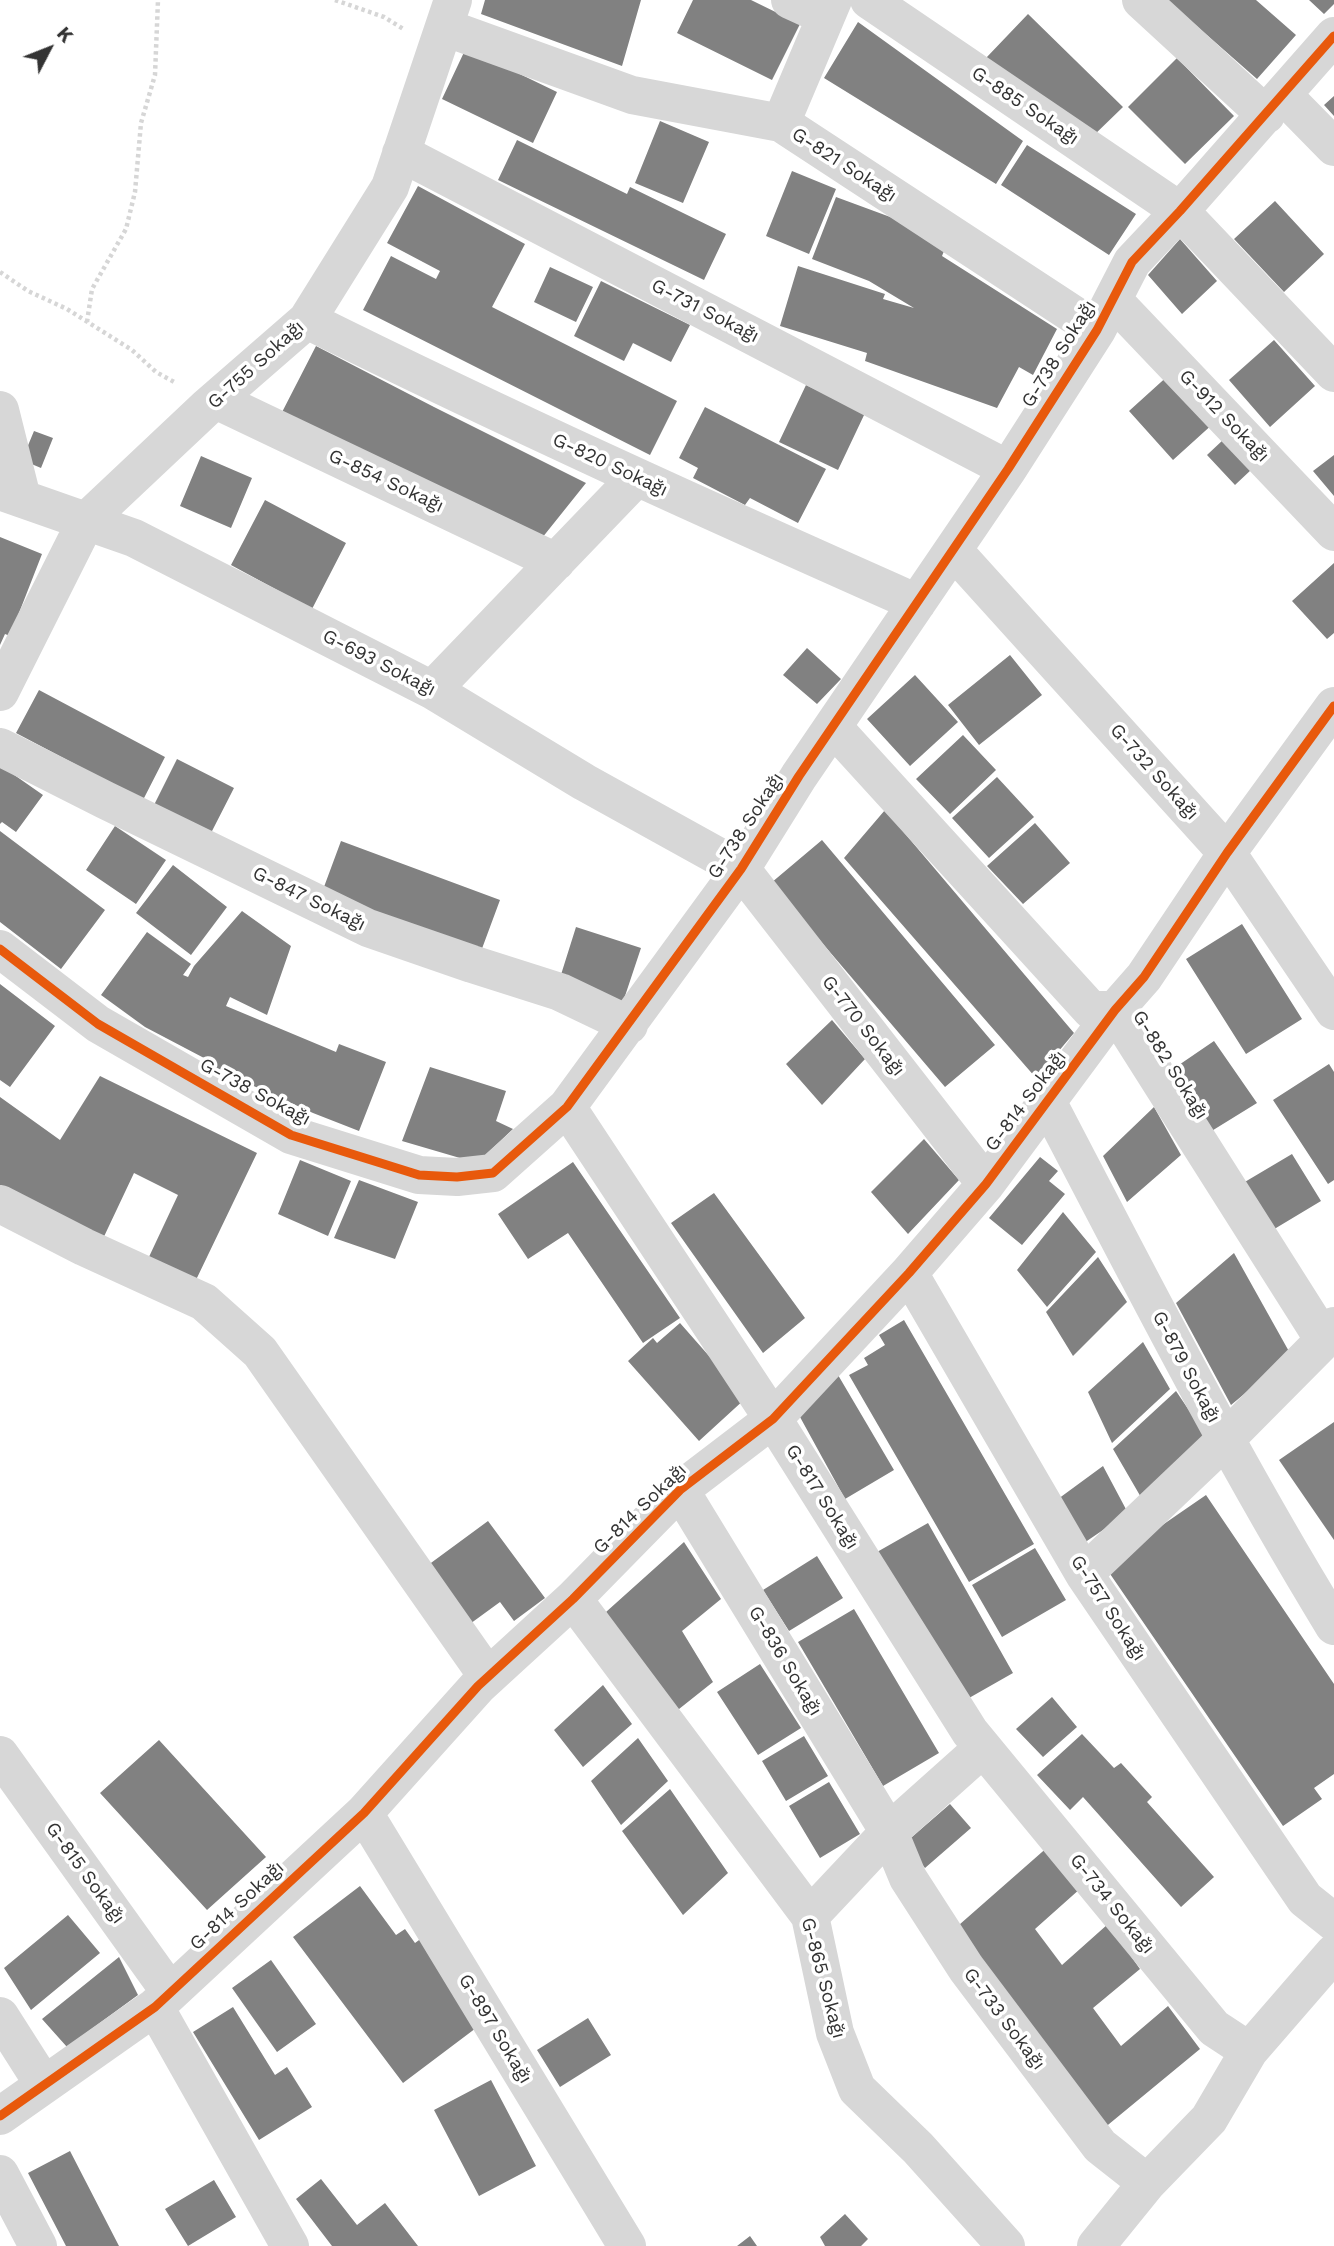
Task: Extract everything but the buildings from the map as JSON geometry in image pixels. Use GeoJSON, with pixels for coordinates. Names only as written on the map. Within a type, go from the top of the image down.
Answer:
{"type":"FeatureCollection","features":[{"type":"Feature","properties":{"kind":"street"},"geometry":{"type":"LineString","coordinates":[[781,123],[829,8],[790,0]]}},
{"type":"Feature","properties":{"kind":"street","name":"G-885 Sokağı"},"geometry":{"type":"LineString","coordinates":[[869,0],[1180,211],[1334,373]]}},
{"type":"Feature","properties":{"kind":"street"},"geometry":{"type":"LineString","coordinates":[[1141,0],[1275,105],[1334,147]]}},
{"type":"Feature","properties":{"kind":"street","name":"G-821 Sokağı"},"geometry":{"type":"LineString","coordinates":[[449,14],[632,95],[781,123],[1105,315]]}},
{"type":"Feature","properties":{"kind":"street","name":"G-755 Sokağı"},"geometry":{"type":"LineString","coordinates":[[0,692],[86,522],[211,404],[307,320],[390,187],[449,14]]}},
{"type":"Feature","properties":{"kind":"street","name":"G-738 Sokağı"},"geometry":{"type":"LineString","coordinates":[[0,949],[98,1024],[291,1135],[419,1175],[457,1177],[493,1173],[568,1107],[741,869],[833,727],[1008,469],[1105,315],[1132,262],[1334,36]]}},
{"type":"Feature","properties":{"kind":"street","name":"G-731 Sokağı"},"geometry":{"type":"LineString","coordinates":[[401,153],[1008,469]]}},
{"type":"Feature","properties":{"kind":"street","name":"G-912 Sokağı"},"geometry":{"type":"LineString","coordinates":[[1105,315],[1334,532]]}},
{"type":"Feature","properties":{"kind":"street","name":"G-820 Sokağı"},"geometry":{"type":"LineString","coordinates":[[307,320],[636,478],[917,603]]}},
{"type":"Feature","properties":{"kind":"street","name":"G-854 Sokağı"},"geometry":{"type":"LineString","coordinates":[[211,404],[556,562]]}},
{"type":"Feature","properties":{"kind":"street"},"geometry":{"type":"LineString","coordinates":[[0,410],[11,495]]}},
{"type":"Feature","properties":{"kind":"street"},"geometry":{"type":"LineString","coordinates":[[432,690],[636,478]]}},
{"type":"Feature","properties":{"kind":"street","name":"G-693 Sokağı"},"geometry":{"type":"LineString","coordinates":[[11,495],[134,538],[432,690],[584,782],[741,869]]}},
{"type":"Feature","properties":{"kind":"street","name":"G-732 Sokağı"},"geometry":{"type":"LineString","coordinates":[[953,550],[1227,853],[1334,1011]]}},
{"type":"Feature","properties":{"kind":"street","name":"G-814 Sokağı"},"geometry":{"type":"LineString","coordinates":[[0,2116],[162,2000],[364,1813],[488,1677],[573,1599],[680,1490],[773,1419],[909,1273],[986,1184],[1115,1010],[1144,977],[1227,853],[1333,711]]}},
{"type":"Feature","properties":{"kind":"street","name":"G-882 Sokağı"},"geometry":{"type":"LineString","coordinates":[[833,727],[1091,1010],[1115,1010],[1329,1333]]}},
{"type":"Feature","properties":{"kind":"street","name":"G-847 Sokağı"},"geometry":{"type":"LineString","coordinates":[[0,747],[368,928],[560,992],[629,1024]]}},
{"type":"Feature","properties":{"kind":"street","name":"G-770 Sokağı"},"geometry":{"type":"LineString","coordinates":[[741,869],[986,1184]]}},
{"type":"Feature","properties":{"kind":"street","name":"G-879 Sokağı"},"geometry":{"type":"LineString","coordinates":[[1048,1103],[1225,1440],[1283,1544],[1334,1626]]}},
{"type":"Feature","properties":{"kind":"street","name":"G-817 Sokağı"},"geometry":{"type":"LineString","coordinates":[[568,1107],[773,1419],[970,1732],[984,1748]]}},
{"type":"Feature","properties":{"kind":"street"},"geometry":{"type":"LineString","coordinates":[[0,1204],[84,1247],[204,1302],[260,1352],[488,1677]]}},
{"type":"Feature","properties":{"kind":"street","name":"G-757 Sokağı"},"geometry":{"type":"LineString","coordinates":[[909,1273],[1084,1574],[1305,1899],[1334,1922]]}},
{"type":"Feature","properties":{"kind":"street"},"geometry":{"type":"LineString","coordinates":[[1084,1574],[1225,1440],[1329,1333]]}},
{"type":"Feature","properties":{"kind":"street","name":"G-836 Sokağı"},"geometry":{"type":"LineString","coordinates":[[680,1490],[889,1832]]}},
{"type":"Feature","properties":{"kind":"street","name":"G-865 Sokağı"},"geometry":{"type":"LineString","coordinates":[[573,1599],[810,1916],[835,2033],[857,2089],[918,2148],[1006,2246]]}},
{"type":"Feature","properties":{"kind":"street"},"geometry":{"type":"LineString","coordinates":[[810,1916],[889,1832],[984,1748]]}},
{"type":"Feature","properties":{"kind":"street","name":"G-734 Sokağı"},"geometry":{"type":"LineString","coordinates":[[984,1748],[1214,2028],[1249,2051]]}},
{"type":"Feature","properties":{"kind":"street","name":"G-815 Sokağı"},"geometry":{"type":"LineString","coordinates":[[0,1755],[162,2000],[290,2246]]}},
{"type":"Feature","properties":{"kind":"street","name":"G-897 Sokağı"},"geometry":{"type":"LineString","coordinates":[[364,1813],[627,2246]]}},
{"type":"Feature","properties":{"kind":"street","name":"G-733 Sokağı"},"geometry":{"type":"LineString","coordinates":[[889,1832],[908,1878],[966,1968],[1100,2146],[1147,2183]]}},
{"type":"Feature","properties":{"kind":"street"},"geometry":{"type":"LineString","coordinates":[[1096,2246],[1147,2183],[1209,2119],[1249,2051],[1334,1953]]}},
{"type":"Feature","properties":{"kind":"street"},"geometry":{"type":"LineString","coordinates":[[0,2017],[44,2085]]}},
{"type":"Feature","properties":{"kind":"street"},"geometry":{"type":"LineString","coordinates":[[0,2174],[38,2246]]}},
{"type":"Feature","properties":{"kind":"path"},"geometry":{"type":"LineString","coordinates":[[87,322],[92,289],[126,229],[135,192],[141,123],[155,75],[158,0]]}},
{"type":"Feature","properties":{"kind":"path"},"geometry":{"type":"LineString","coordinates":[[335,0],[384,17],[406,31],[449,14]]}},
{"type":"Feature","properties":{"kind":"path"},"geometry":{"type":"LineString","coordinates":[[0,272],[28,291],[67,309],[132,350],[156,372],[176,383],[193,400],[211,404]]}},
{"type":"Feature","properties":{"kind":"cycle path"},"geometry":{"type":"LineString","coordinates":[[0,949],[98,1024],[291,1135],[419,1175],[457,1177],[493,1173],[567,1107],[741,869],[799,776],[1008,469],[1097,330],[1132,262],[1334,36]]}},
{"type":"Feature","properties":{"kind":"cycle path"},"geometry":{"type":"LineString","coordinates":[[0,2116],[155,2007],[364,1813],[478,1686],[573,1599],[680,1490],[773,1419],[909,1273],[986,1184],[1115,1010],[1144,977],[1227,853],[1334,706]]}}]}
